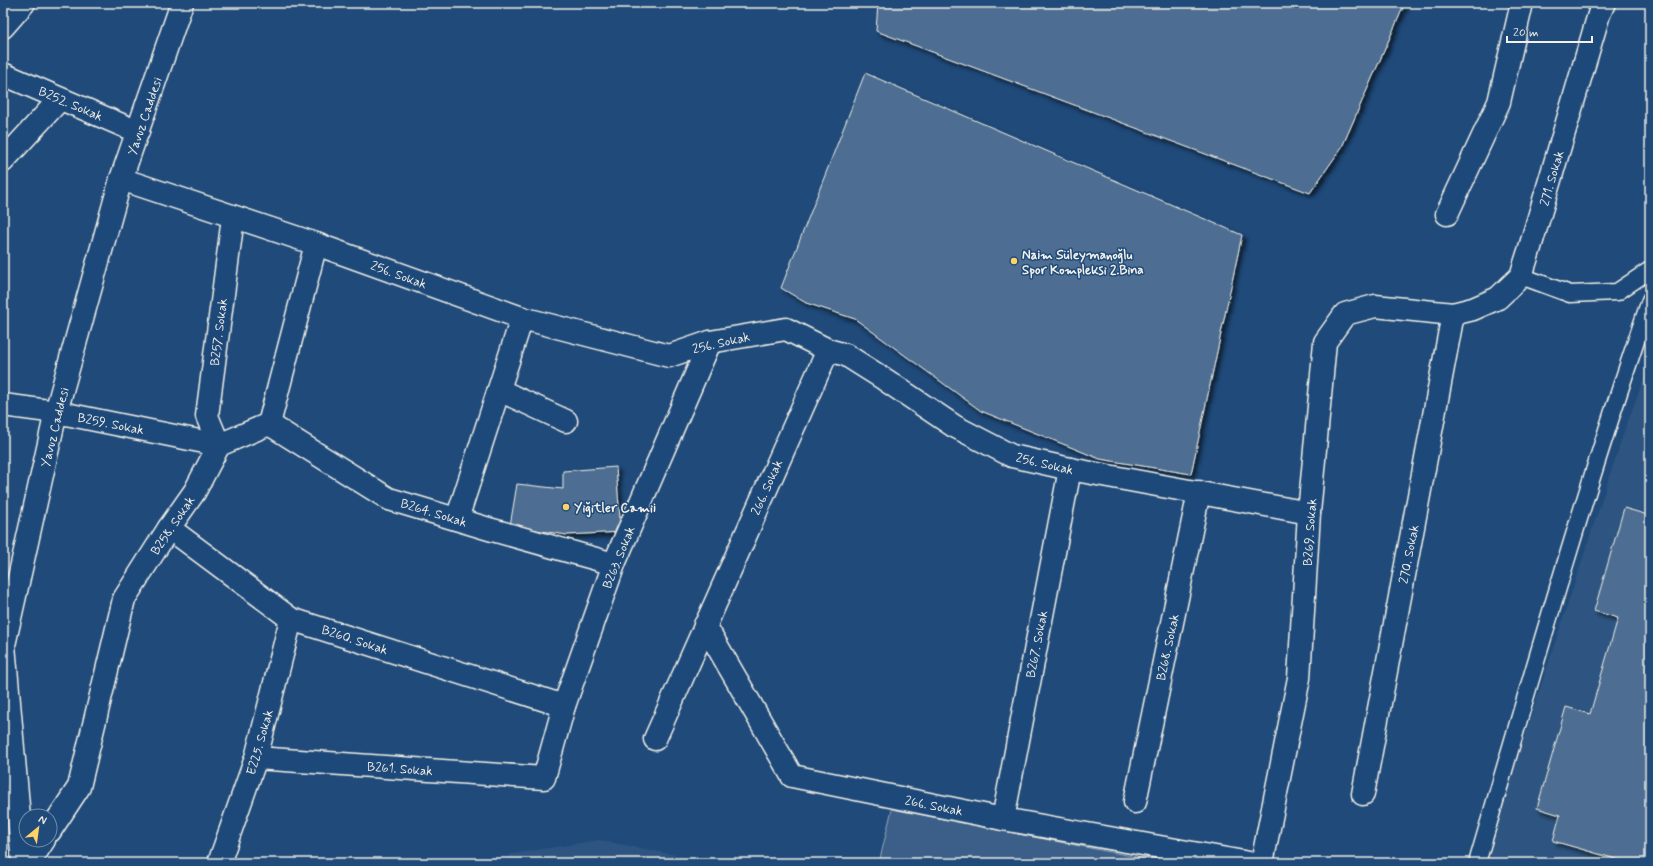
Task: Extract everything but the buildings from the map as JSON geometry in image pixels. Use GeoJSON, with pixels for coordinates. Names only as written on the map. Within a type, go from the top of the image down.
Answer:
{"type":"FeatureCollection","features":[{"type":"Feature","properties":{"kind":"street"},"geometry":{"type":"LineString","coordinates":[[3,27],[24,3]]}},
{"type":"Feature","properties":{"kind":"street","name":"Yavuz Caddesi"},"geometry":{"type":"LineString","coordinates":[[23,863],[4,644],[56,412],[122,179],[182,3]]}},
{"type":"Feature","properties":{"kind":"street"},"geometry":{"type":"LineString","coordinates":[[1447,214],[1499,102],[1522,3]]}},
{"type":"Feature","properties":{"kind":"street","name":"271. Sokak"},"geometry":{"type":"LineString","coordinates":[[1453,314],[1473,309],[1498,298],[1521,276],[1599,14],[1604,3]]}},
{"type":"Feature","properties":{"kind":"street","name":"B252. Sokak"},"geometry":{"type":"LineString","coordinates":[[3,74],[138,132]]}},
{"type":"Feature","properties":{"kind":"street"},"geometry":{"type":"LineString","coordinates":[[3,162],[60,99]]}},
{"type":"Feature","properties":{"kind":"street","name":"256. Sokak"},"geometry":{"type":"LineString","coordinates":[[122,179],[233,218],[316,244],[522,318],[669,356],[710,342],[786,329],[828,350],[846,355],[954,426],[1012,456],[1070,469],[1309,513]]}},
{"type":"Feature","properties":{"kind":"street","name":"B257. Sokak"},"geometry":{"type":"LineString","coordinates":[[219,445],[207,416],[233,218]]}},
{"type":"Feature","properties":{"kind":"street"},"geometry":{"type":"LineString","coordinates":[[219,445],[269,424],[316,244]]}},
{"type":"Feature","properties":{"kind":"street","name":"B269. Sokak"},"geometry":{"type":"LineString","coordinates":[[1262,863],[1299,678],[1309,513],[1325,342],[1345,314],[1375,306],[1453,314]]}},
{"type":"Feature","properties":{"kind":"street","name":"270. Sokak"},"geometry":{"type":"LineString","coordinates":[[1363,794],[1453,314]]}},
{"type":"Feature","properties":{"kind":"street"},"geometry":{"type":"LineString","coordinates":[[457,519],[522,318]]}},
{"type":"Feature","properties":{"kind":"street","name":"B263. Sokak"},"geometry":{"type":"LineString","coordinates":[[544,778],[564,706],[614,564],[710,342]]}},
{"type":"Feature","properties":{"kind":"street","name":"266. Sokak"},"geometry":{"type":"LineString","coordinates":[[655,739],[828,350]]}},
{"type":"Feature","properties":{"kind":"street"},"geometry":{"type":"LineString","coordinates":[[498,390],[566,421]]}},
{"type":"Feature","properties":{"kind":"street","name":"B259. Sokak"},"geometry":{"type":"LineString","coordinates":[[3,405],[56,412],[219,445]]}},
{"type":"Feature","properties":{"kind":"street","name":"B264. Sokak"},"geometry":{"type":"LineString","coordinates":[[269,424],[389,499],[614,564]]}},
{"type":"Feature","properties":{"kind":"street","name":"B258. Sokak"},"geometry":{"type":"LineString","coordinates":[[58,819],[79,786],[124,599],[169,528],[195,491],[219,445]]}},
{"type":"Feature","properties":{"kind":"street","name":"B267. Sokak"},"geometry":{"type":"LineString","coordinates":[[1003,819],[1070,469]]}},
{"type":"Feature","properties":{"kind":"street","name":"B268. Sokak"},"geometry":{"type":"LineString","coordinates":[[1135,802],[1199,492]]}},
{"type":"Feature","properties":{"kind":"street","name":"B260. Sokak"},"geometry":{"type":"LineString","coordinates":[[169,528],[291,619],[564,706]]}},
{"type":"Feature","properties":{"kind":"street","name":"E225. Sokak"},"geometry":{"type":"LineString","coordinates":[[219,863],[256,758],[291,619]]}},
{"type":"Feature","properties":{"kind":"street","name":"266. Sokak"},"geometry":{"type":"LineString","coordinates":[[705,625],[792,776],[1003,819],[1249,863]]}},
{"type":"Feature","properties":{"kind":"street","name":"B261. Sokak"},"geometry":{"type":"LineString","coordinates":[[256,758],[544,778]]}},
{"type":"Feature","properties":{"kind":"street"},"geometry":{"type":"LineString","coordinates":[[29,863],[39,848]]}},
{"type":"Feature","properties":{"kind":"lane"},"geometry":{"type":"LineString","coordinates":[[1521,276],[1570,294],[1617,292],[1650,270]]}},
{"type":"Feature","properties":{"kind":"lane"},"geometry":{"type":"LineString","coordinates":[[1478,863],[1535,663],[1615,403],[1650,300]]}},
{"type":"Feature","properties":{"kind":"shaded area"},"geometry":{"type":"Polygon","coordinates":[[[1650,362],[1650,863],[1483,863],[1625,429],[1650,362]]]}},
{"type":"Feature","properties":{"kind":"shaded area"},"geometry":{"type":"Polygon","coordinates":[[[892,809],[1151,860],[1151,863],[879,863],[892,809]]]}},
{"type":"Feature","properties":{"kind":"shaded area"},"geometry":{"type":"Polygon","coordinates":[[[599,840],[716,863],[505,863],[511,854],[599,840]]]}},
{"type":"Feature","properties":{"kind":"place","name":"Naim Süleymanoğlu Spor Kompleksi 2.Bina"},"geometry":{"type":"Point","coordinates":[1014,261]}},
{"type":"Feature","properties":{"kind":"place","name":"Yiğitler Camii"},"geometry":{"type":"Point","coordinates":[566,507]}}]}
